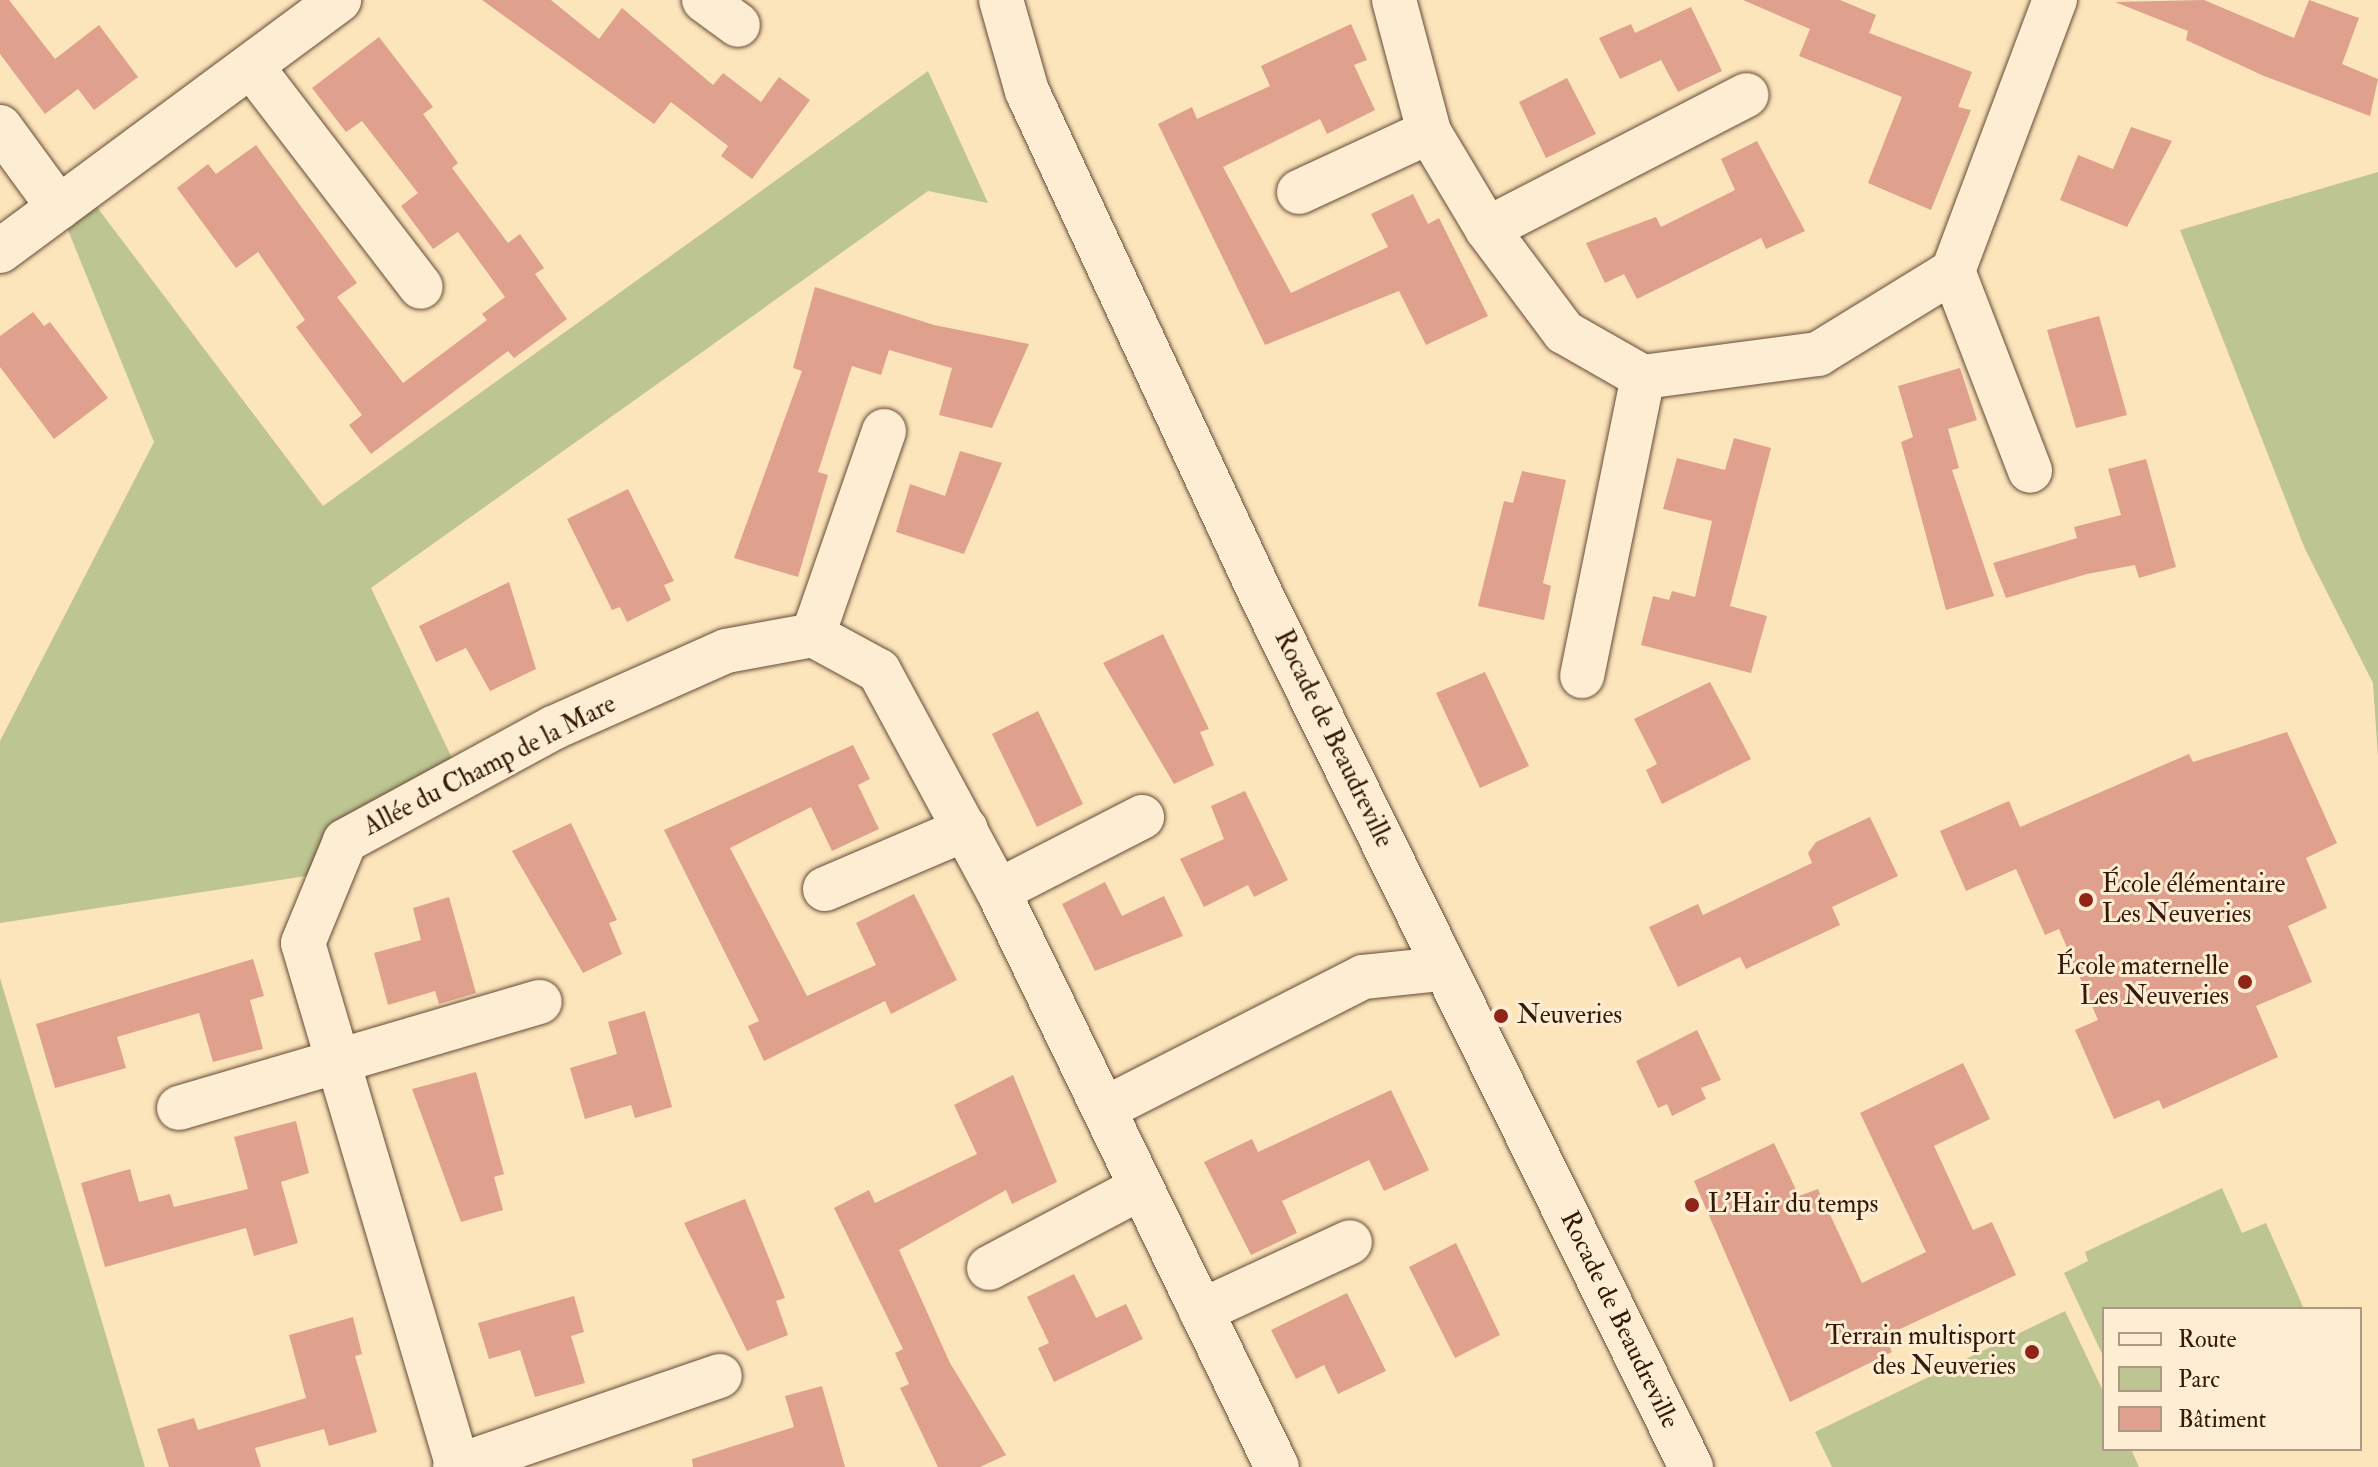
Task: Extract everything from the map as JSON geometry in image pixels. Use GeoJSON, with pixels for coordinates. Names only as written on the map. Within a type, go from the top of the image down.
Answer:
{"type":"FeatureCollection","features":[{"type":"Feature","properties":{"kind":"street"},"geometry":{"type":"LineString","coordinates":[[0,251],[339,0]]}},
{"type":"Feature","properties":{"kind":"street","name":"Rocade de Beaudreville"},"geometry":{"type":"LineString","coordinates":[[1001,0],[1033,106],[1440,969],[1691,1467]]}},
{"type":"Feature","properties":{"kind":"street"},"geometry":{"type":"LineString","coordinates":[[1394,0],[1429,132],[1487,229],[1564,332],[1643,377],[1818,354],[1953,271],[2055,0]]}},
{"type":"Feature","properties":{"kind":"street"},"geometry":{"type":"LineString","coordinates":[[252,67],[421,287]]}},
{"type":"Feature","properties":{"kind":"street"},"geometry":{"type":"LineString","coordinates":[[1487,229],[1747,95]]}},
{"type":"Feature","properties":{"kind":"street"},"geometry":{"type":"LineString","coordinates":[[0,127],[59,208]]}},
{"type":"Feature","properties":{"kind":"street"},"geometry":{"type":"LineString","coordinates":[[1299,192],[1429,132]]}},
{"type":"Feature","properties":{"kind":"street"},"geometry":{"type":"LineString","coordinates":[[1953,271],[2030,471]]}},
{"type":"Feature","properties":{"kind":"street"},"geometry":{"type":"LineString","coordinates":[[1582,676],[1643,377]]}},
{"type":"Feature","properties":{"kind":"street"},"geometry":{"type":"LineString","coordinates":[[884,431],[813,635],[879,671],[998,891],[1277,1467]]}},
{"type":"Feature","properties":{"kind":"street","name":"Allée du Champ de la Mare"},"geometry":{"type":"LineString","coordinates":[[720,1376],[457,1467],[303,943],[345,841],[553,728],[726,651],[813,635]]}},
{"type":"Feature","properties":{"kind":"street"},"geometry":{"type":"LineString","coordinates":[[998,891],[1142,817]]}},
{"type":"Feature","properties":{"kind":"street"},"geometry":{"type":"LineString","coordinates":[[825,889],[966,829]]}},
{"type":"Feature","properties":{"kind":"street"},"geometry":{"type":"LineString","coordinates":[[1104,1109],[1363,977],[1440,969]]}},
{"type":"Feature","properties":{"kind":"street"},"geometry":{"type":"LineString","coordinates":[[179,1108],[540,1002]]}},
{"type":"Feature","properties":{"kind":"street"},"geometry":{"type":"LineString","coordinates":[[989,1268],[1140,1188]]}},
{"type":"Feature","properties":{"kind":"street"},"geometry":{"type":"LineString","coordinates":[[1201,1311],[1350,1242]]}},
{"type":"Feature","properties":{"kind":"green space"},"geometry":{"type":"Polygon","coordinates":[[[928,71],[988,203],[928,191],[371,588],[461,777],[332,872],[0,923],[0,741],[154,442],[59,208],[84,190],[323,506],[928,71]]]}},
{"type":"Feature","properties":{"kind":"green space"},"geometry":{"type":"Polygon","coordinates":[[[2378,172],[2378,757],[2373,683],[2305,549],[2180,230],[2378,172]]]}},
{"type":"Feature","properties":{"kind":"green space"},"geometry":{"type":"Polygon","coordinates":[[[0,978],[145,1467],[0,1467],[0,978]]]}},
{"type":"Feature","properties":{"kind":"green space"},"geometry":{"type":"Polygon","coordinates":[[[2222,1188],[2242,1233],[2266,1223],[2303,1307],[2102,1307],[2102,1354],[2064,1273],[2088,1261],[2085,1252],[2222,1188]]]}},
{"type":"Feature","properties":{"kind":"green space","name":"Terrain multisport des Neuveries"},"geometry":{"type":"Polygon","coordinates":[[[2065,1311],[2102,1389],[2102,1451],[2132,1451],[2139,1467],[1832,1467],[1815,1432],[2065,1311]]]}},
{"type":"Feature","properties":{"kind":"building"},"geometry":{"type":"Polygon","coordinates":[[[0,0],[9,0],[55,59],[99,25],[138,77],[94,110],[78,89],[45,114],[0,54],[0,0]]]}},
{"type":"Feature","properties":{"kind":"building"},"geometry":{"type":"Polygon","coordinates":[[[482,0],[551,0],[599,39],[622,8],[713,85],[723,73],[761,102],[779,77],[810,100],[752,179],[721,156],[728,146],[671,102],[654,124],[482,0]]]}},
{"type":"Feature","properties":{"kind":"building"},"geometry":{"type":"Polygon","coordinates":[[[1743,0],[1840,0],[1876,15],[1869,33],[1972,72],[1958,107],[1971,110],[1931,210],[1868,183],[1902,97],[1799,56],[1810,29],[1743,0]]]}},
{"type":"Feature","properties":{"kind":"building"},"geometry":{"type":"Polygon","coordinates":[[[2204,0],[2294,38],[2309,0],[2359,18],[2342,64],[2378,79],[2370,116],[2264,76],[2186,40],[2188,31],[2115,2],[2204,0]]]}},
{"type":"Feature","properties":{"kind":"building"},"geometry":{"type":"Polygon","coordinates":[[[1691,7],[1722,71],[1678,92],[1661,60],[1620,79],[1599,38],[1631,24],[1635,33],[1691,7]]]}},
{"type":"Feature","properties":{"kind":"building"},"geometry":{"type":"Polygon","coordinates":[[[1351,24],[1367,60],[1354,65],[1375,110],[1327,134],[1320,119],[1223,167],[1291,293],[1388,247],[1371,214],[1413,194],[1428,224],[1439,218],[1488,316],[1426,345],[1399,291],[1265,345],[1158,124],[1192,107],[1197,119],[1270,86],[1261,66],[1351,24]]]}},
{"type":"Feature","properties":{"kind":"building"},"geometry":{"type":"Polygon","coordinates":[[[379,37],[433,107],[423,114],[458,163],[452,168],[508,243],[520,234],[544,268],[535,274],[567,319],[514,358],[508,351],[371,454],[349,425],[362,415],[296,327],[305,320],[258,252],[236,268],[177,188],[208,164],[216,174],[256,145],[357,283],[337,297],[403,383],[487,320],[482,314],[505,297],[458,232],[433,249],[401,206],[418,193],[362,121],[346,132],[312,88],[379,37]]]}},
{"type":"Feature","properties":{"kind":"building"},"geometry":{"type":"Polygon","coordinates":[[[1567,78],[1596,134],[1546,158],[1519,102],[1567,78]]]}},
{"type":"Feature","properties":{"kind":"building"},"geometry":{"type":"Polygon","coordinates":[[[2131,127],[2172,141],[2127,227],[2060,200],[2078,155],[2113,169],[2131,127]]]}},
{"type":"Feature","properties":{"kind":"building"},"geometry":{"type":"Polygon","coordinates":[[[1757,141],[1805,231],[1766,249],[1761,238],[1637,299],[1624,274],[1605,283],[1586,243],[1656,217],[1661,227],[1735,190],[1721,159],[1757,141]]]}},
{"type":"Feature","properties":{"kind":"building"},"geometry":{"type":"Polygon","coordinates":[[[815,287],[934,325],[1029,344],[992,428],[939,415],[952,368],[889,350],[881,375],[852,366],[818,472],[828,475],[798,577],[734,558],[802,371],[793,368],[815,287]]]}},
{"type":"Feature","properties":{"kind":"building"},"geometry":{"type":"Polygon","coordinates":[[[33,312],[44,326],[50,322],[108,398],[54,439],[0,367],[0,336],[33,312]]]}},
{"type":"Feature","properties":{"kind":"building"},"geometry":{"type":"Polygon","coordinates":[[[2099,316],[2127,415],[2076,428],[2047,330],[2099,316]]]}},
{"type":"Feature","properties":{"kind":"building"},"geometry":{"type":"Polygon","coordinates":[[[1960,368],[1977,420],[1948,429],[1959,468],[1952,470],[1994,596],[1946,610],[1901,442],[1913,437],[1898,386],[1960,368]]]}},
{"type":"Feature","properties":{"kind":"building"},"geometry":{"type":"Polygon","coordinates":[[[1734,438],[1771,448],[1730,606],[1767,616],[1751,673],[1641,645],[1653,596],[1669,600],[1672,591],[1695,597],[1712,521],[1663,509],[1677,458],[1725,470],[1734,438]]]}},
{"type":"Feature","properties":{"kind":"building"},"geometry":{"type":"Polygon","coordinates":[[[960,451],[1002,463],[964,554],[896,532],[910,484],[945,496],[960,451]]]}},
{"type":"Feature","properties":{"kind":"building"},"geometry":{"type":"Polygon","coordinates":[[[2146,459],[2176,567],[2139,578],[2135,565],[2087,574],[2006,598],[1993,563],[2077,538],[2074,527],[2121,515],[2108,469],[2146,459]]]}},
{"type":"Feature","properties":{"kind":"building"},"geometry":{"type":"Polygon","coordinates":[[[1522,471],[1566,480],[1543,583],[1551,586],[1544,620],[1478,606],[1504,501],[1513,503],[1522,471]]]}},
{"type":"Feature","properties":{"kind":"building"},"geometry":{"type":"Polygon","coordinates":[[[628,489],[674,581],[664,585],[671,600],[627,622],[620,607],[612,610],[567,519],[628,489]]]}},
{"type":"Feature","properties":{"kind":"building"},"geometry":{"type":"Polygon","coordinates":[[[509,582],[536,669],[490,691],[466,648],[436,662],[419,626],[509,582]]]}},
{"type":"Feature","properties":{"kind":"building"},"geometry":{"type":"Polygon","coordinates":[[[1163,634],[1209,729],[1200,732],[1214,765],[1174,784],[1103,663],[1163,634]]]}},
{"type":"Feature","properties":{"kind":"building"},"geometry":{"type":"Polygon","coordinates":[[[1485,672],[1529,766],[1480,788],[1436,693],[1485,672]]]}},
{"type":"Feature","properties":{"kind":"building"},"geometry":{"type":"Polygon","coordinates":[[[1710,682],[1751,759],[1662,804],[1646,770],[1657,764],[1634,719],[1710,682]]]}},
{"type":"Feature","properties":{"kind":"building"},"geometry":{"type":"Polygon","coordinates":[[[1038,711],[1083,804],[1037,827],[992,734],[1038,711]]]}},
{"type":"Feature","properties":{"kind":"building"},"geometry":{"type":"Polygon","coordinates":[[[2287,732],[2337,843],[2306,858],[2327,908],[2288,926],[2312,982],[2256,1006],[2278,1057],[2163,1109],[2159,1100],[2114,1119],[2075,1030],[2098,1020],[2059,929],[2045,935],[2016,869],[1966,891],[1940,831],[2009,801],[2020,827],[2189,754],[2193,762],[2287,732]]]}},
{"type":"Feature","properties":{"kind":"building"},"geometry":{"type":"Polygon","coordinates":[[[853,745],[870,779],[858,785],[879,829],[832,851],[811,807],[730,848],[807,996],[876,965],[856,923],[914,894],[957,980],[891,1014],[885,1001],[764,1061],[748,1026],[759,1021],[664,830],[853,745]]]}},
{"type":"Feature","properties":{"kind":"building"},"geometry":{"type":"Polygon","coordinates":[[[1245,791],[1288,880],[1254,897],[1248,885],[1204,907],[1180,859],[1224,839],[1211,806],[1245,791]]]}},
{"type":"Feature","properties":{"kind":"building"},"geometry":{"type":"Polygon","coordinates":[[[1870,817],[1898,876],[1832,907],[1840,925],[1746,969],[1740,957],[1678,987],[1649,927],[1698,904],[1703,915],[1812,863],[1808,853],[1816,842],[1870,817]]]}},
{"type":"Feature","properties":{"kind":"building"},"geometry":{"type":"Polygon","coordinates":[[[571,823],[617,920],[609,923],[622,954],[583,973],[512,851],[571,823]]]}},
{"type":"Feature","properties":{"kind":"building"},"geometry":{"type":"Polygon","coordinates":[[[1105,882],[1122,916],[1164,896],[1183,936],[1095,971],[1062,904],[1105,882]]]}},
{"type":"Feature","properties":{"kind":"building"},"geometry":{"type":"Polygon","coordinates":[[[449,897],[476,993],[439,1004],[435,991],[388,1005],[374,953],[421,940],[413,908],[449,897]]]}},
{"type":"Feature","properties":{"kind":"building"},"geometry":{"type":"Polygon","coordinates":[[[253,959],[264,996],[250,1000],[263,1049],[213,1062],[199,1013],[117,1037],[126,1068],[55,1088],[36,1024],[253,959]]]}},
{"type":"Feature","properties":{"kind":"building"},"geometry":{"type":"Polygon","coordinates":[[[645,1011],[672,1107],[635,1118],[631,1105],[585,1119],[570,1068],[617,1054],[608,1022],[645,1011]]]}},
{"type":"Feature","properties":{"kind":"building"},"geometry":{"type":"Polygon","coordinates":[[[1697,1030],[1721,1080],[1701,1088],[1706,1099],[1672,1116],[1667,1104],[1658,1108],[1636,1061],[1697,1030]]]}},
{"type":"Feature","properties":{"kind":"building"},"geometry":{"type":"Polygon","coordinates":[[[1963,1063],[1990,1119],[1934,1146],[1973,1230],[1992,1222],[2016,1275],[1885,1336],[1892,1352],[1790,1402],[1694,1181],[1774,1143],[1799,1196],[1818,1189],[1862,1283],[1926,1252],[1860,1113],[1963,1063]]]}},
{"type":"Feature","properties":{"kind":"building"},"geometry":{"type":"Polygon","coordinates":[[[476,1072],[504,1174],[494,1177],[503,1210],[461,1222],[412,1089],[476,1072]]]}},
{"type":"Feature","properties":{"kind":"building"},"geometry":{"type":"Polygon","coordinates":[[[1013,1075],[1057,1182],[1012,1204],[1006,1190],[899,1250],[950,1363],[1006,1455],[980,1467],[938,1467],[900,1388],[909,1384],[895,1353],[903,1349],[834,1208],[869,1190],[875,1203],[977,1154],[954,1105],[1013,1075]]]}},
{"type":"Feature","properties":{"kind":"building"},"geometry":{"type":"Polygon","coordinates":[[[1391,1090],[1429,1170],[1384,1191],[1369,1160],[1282,1201],[1297,1233],[1251,1255],[1204,1162],[1252,1139],[1258,1152],[1391,1090]]]}},
{"type":"Feature","properties":{"kind":"building"},"geometry":{"type":"Polygon","coordinates":[[[296,1121],[309,1173],[281,1182],[298,1243],[254,1256],[246,1228],[105,1267],[81,1183],[130,1169],[139,1202],[170,1194],[174,1207],[248,1189],[234,1137],[296,1121]]]}},
{"type":"Feature","properties":{"kind":"building"},"geometry":{"type":"Polygon","coordinates":[[[745,1199],[785,1298],[776,1301],[788,1335],[747,1351],[684,1223],[745,1199]]]}},
{"type":"Feature","properties":{"kind":"building"},"geometry":{"type":"Polygon","coordinates":[[[1456,1243],[1500,1335],[1455,1358],[1409,1267],[1456,1243]]]}},
{"type":"Feature","properties":{"kind":"building"},"geometry":{"type":"Polygon","coordinates":[[[1074,1274],[1096,1318],[1126,1304],[1143,1339],[1054,1382],[1038,1348],[1049,1343],[1027,1297],[1074,1274]]]}},
{"type":"Feature","properties":{"kind":"building"},"geometry":{"type":"Polygon","coordinates":[[[1347,1293],[1386,1371],[1338,1394],[1324,1365],[1296,1379],[1271,1330],[1347,1293]]]}},
{"type":"Feature","properties":{"kind":"building"},"geometry":{"type":"Polygon","coordinates":[[[574,1296],[584,1332],[571,1336],[585,1383],[535,1397],[520,1350],[489,1359],[478,1323],[574,1296]]]}},
{"type":"Feature","properties":{"kind":"building"},"geometry":{"type":"Polygon","coordinates":[[[353,1317],[362,1354],[355,1356],[377,1432],[329,1446],[324,1429],[255,1448],[261,1467],[169,1467],[157,1429],[194,1418],[198,1430],[306,1398],[289,1335],[353,1317]]]}},
{"type":"Feature","properties":{"kind":"building"},"geometry":{"type":"Polygon","coordinates":[[[822,1386],[845,1467],[693,1467],[692,1459],[794,1427],[785,1396],[822,1386]]]}},
{"type":"Feature","properties":{"kind":"place","name":"École élémentaire Les Neuveries"},"geometry":{"type":"Point","coordinates":[2086,900]}},
{"type":"Feature","properties":{"kind":"place","name":"École maternelle Les Neuveries"},"geometry":{"type":"Point","coordinates":[2245,982]}},
{"type":"Feature","properties":{"kind":"place","name":"Neuveries"},"geometry":{"type":"Point","coordinates":[1501,1016]}},
{"type":"Feature","properties":{"kind":"place","name":"L'Hair du temps"},"geometry":{"type":"Point","coordinates":[1692,1205]}},
{"type":"Feature","properties":{"kind":"place","name":"Terrain multisport des Neuveries"},"geometry":{"type":"Point","coordinates":[2032,1352]}}]}
